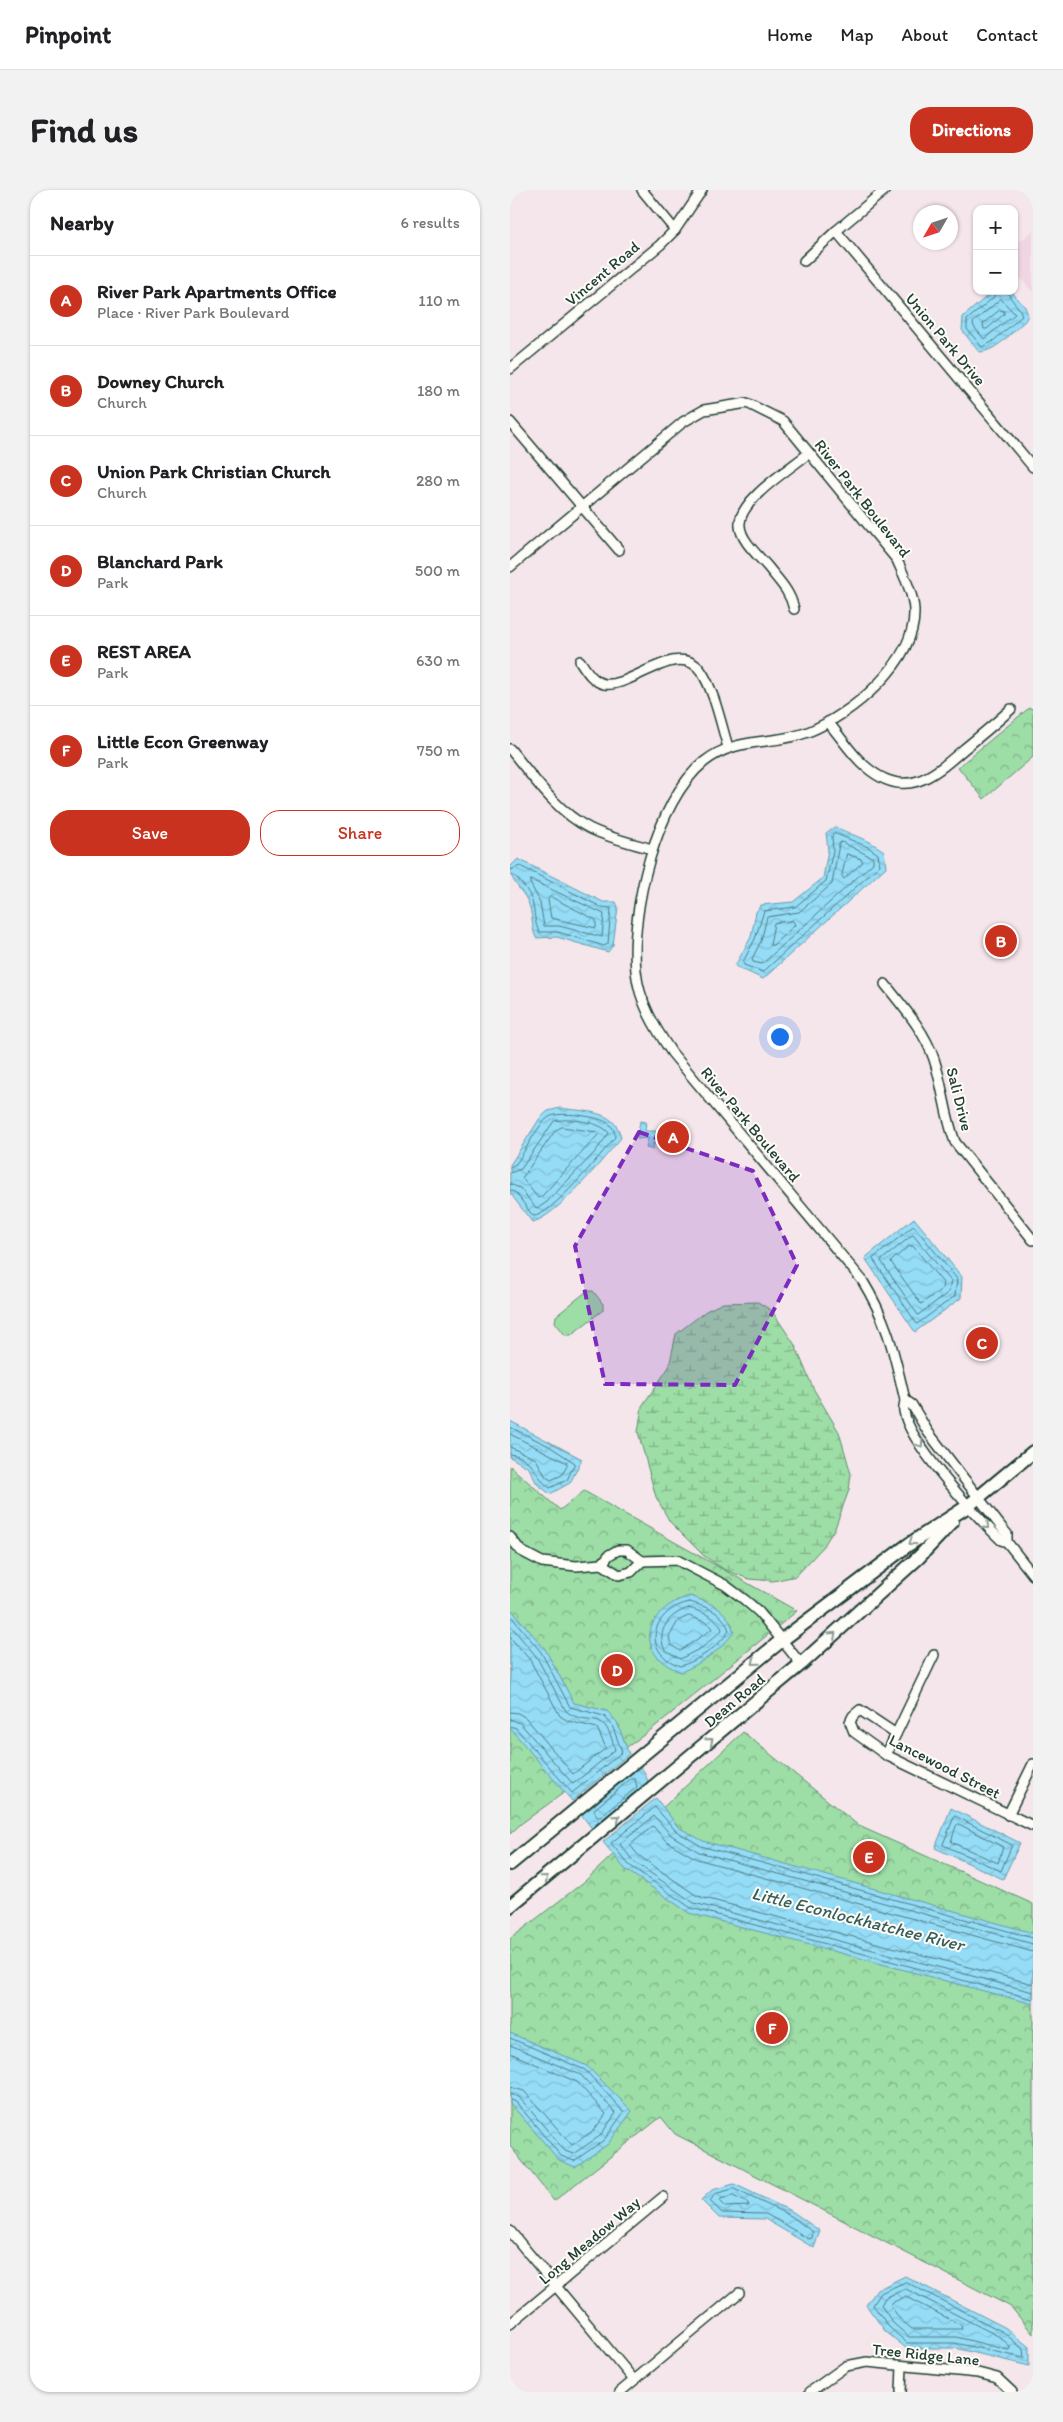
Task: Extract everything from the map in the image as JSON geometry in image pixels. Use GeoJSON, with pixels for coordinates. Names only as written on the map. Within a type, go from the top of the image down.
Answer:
{"type":"FeatureCollection","features":[{"type":"Feature","properties":{"kind":"main road","name":"Dean Road"},"geometry":{"type":"LineString","coordinates":[[510,1864],[782,1640],[908,1545],[968,1506],[1033,1452]]}},
{"type":"Feature","properties":{"kind":"main road","name":"Dean Road"},"geometry":{"type":"LineString","coordinates":[[510,1906],[801,1664],[919,1557],[968,1506]]}},
{"type":"Feature","properties":{"kind":"street"},"geometry":{"type":"LineString","coordinates":[[642,190],[675,230]]}},
{"type":"Feature","properties":{"kind":"street","name":"Vincent Road"},"geometry":{"type":"LineString","coordinates":[[511,366],[675,230],[702,190]]}},
{"type":"Feature","properties":{"kind":"street"},"geometry":{"type":"LineString","coordinates":[[804,261],[885,190]]}},
{"type":"Feature","properties":{"kind":"street","name":"Union Park Drive"},"geometry":{"type":"LineString","coordinates":[[836,231],[1033,467]]}},
{"type":"Feature","properties":{"kind":"street","name":"River Park Boulevard"},"geometry":{"type":"LineString","coordinates":[[510,567],[683,422],[704,410],[723,405],[747,403],[783,421],[897,560],[908,586],[914,610],[910,635],[902,654],[886,676],[828,722],[807,732],[783,739],[728,747],[704,762],[689,777],[674,800],[652,849],[641,896],[635,940],[636,972],[642,1000],[654,1026],[672,1053],[862,1280],[876,1303],[889,1331],[906,1400],[903,1410],[918,1442],[968,1506],[1001,1540],[1007,1542],[1007,1534],[933,1438],[912,1405],[906,1400]]}},
{"type":"Feature","properties":{"kind":"street"},"geometry":{"type":"LineString","coordinates":[[510,422],[619,550]]}},
{"type":"Feature","properties":{"kind":"street"},"geometry":{"type":"LineString","coordinates":[[794,609],[791,595],[745,540],[740,526],[742,512],[751,500],[809,454]]}},
{"type":"Feature","properties":{"kind":"street"},"geometry":{"type":"LineString","coordinates":[[580,661],[593,679],[605,684],[620,682],[670,661],[684,661],[699,668],[706,680],[728,747]]}},
{"type":"Feature","properties":{"kind":"street"},"geometry":{"type":"LineString","coordinates":[[828,722],[864,766],[878,776],[895,783],[913,784],[926,779],[940,770],[1011,709]]}},
{"type":"Feature","properties":{"kind":"street"},"geometry":{"type":"LineString","coordinates":[[510,749],[546,794],[571,816],[589,828],[652,849]]}},
{"type":"Feature","properties":{"kind":"street","name":"Sali Drive"},"geometry":{"type":"LineString","coordinates":[[885,984],[918,1026],[927,1042],[934,1060],[948,1125],[955,1142],[1033,1240]]}},
{"type":"Feature","properties":{"kind":"street"},"geometry":{"type":"LineString","coordinates":[[510,1537],[522,1551],[542,1562],[576,1566],[602,1564],[614,1573],[625,1574],[642,1561],[677,1560],[724,1585],[759,1612],[801,1664]]}},
{"type":"Feature","properties":{"kind":"street"},"geometry":{"type":"LineString","coordinates":[[1007,1542],[1033,1574]]}},
{"type":"Feature","properties":{"kind":"street"},"geometry":{"type":"LineString","coordinates":[[602,1564],[609,1555],[618,1550],[627,1550],[642,1561]]}},
{"type":"Feature","properties":{"kind":"street"},"geometry":{"type":"LineString","coordinates":[[886,1755],[934,1655]]}},
{"type":"Feature","properties":{"kind":"street","name":"Lancewood Street"},"geometry":{"type":"LineString","coordinates":[[896,1734],[860,1710],[853,1716],[850,1722],[854,1732],[886,1755],[1033,1826]]}},
{"type":"Feature","properties":{"kind":"street"},"geometry":{"type":"LineString","coordinates":[[1008,1815],[1033,1764]]}},
{"type":"Feature","properties":{"kind":"street","name":"Long Meadow Way"},"geometry":{"type":"LineString","coordinates":[[510,2324],[664,2197]]}},
{"type":"Feature","properties":{"kind":"street"},"geometry":{"type":"LineString","coordinates":[[510,2231],[634,2380]]}},
{"type":"Feature","properties":{"kind":"street"},"geometry":{"type":"LineString","coordinates":[[620,2392],[739,2294]]}},
{"type":"Feature","properties":{"kind":"street","name":"Tree Ridge Lane"},"geometry":{"type":"LineString","coordinates":[[810,2392],[846,2366],[867,2362],[978,2373],[997,2378],[1012,2392]]}},
{"type":"Feature","properties":{"kind":"street"},"geometry":{"type":"LineString","coordinates":[[901,2392],[902,2366]]}},
{"type":"Feature","properties":{"kind":"highlighted area"},"geometry":{"type":"Polygon","coordinates":[[[639,1132],[753,1171],[797,1265],[735,1385],[605,1384],[575,1246],[639,1132]]]}},
{"type":"Feature","properties":{"kind":"shaded area"},"geometry":{"type":"Polygon","coordinates":[[[1033,231],[1033,292],[1018,275],[1018,243],[1033,231]]]}},
{"type":"Feature","properties":{"kind":"green space"},"geometry":{"type":"Polygon","coordinates":[[[1029,708],[1033,709],[1033,757],[984,799],[958,767],[1029,708]]]}},
{"type":"Feature","properties":{"kind":"green space"},"geometry":{"type":"Polygon","coordinates":[[[587,1291],[593,1291],[603,1304],[603,1310],[571,1335],[565,1335],[555,1322],[556,1316],[587,1291]]]}},
{"type":"Feature","properties":{"kind":"green space"},"geometry":{"type":"Polygon","coordinates":[[[758,1302],[772,1311],[795,1345],[813,1388],[839,1432],[851,1474],[849,1490],[835,1528],[823,1547],[796,1576],[773,1581],[749,1579],[725,1570],[704,1556],[670,1522],[656,1497],[638,1432],[642,1406],[669,1367],[676,1334],[706,1311],[723,1303],[758,1302]]]}},
{"type":"Feature","properties":{"kind":"green space"},"geometry":{"type":"Polygon","coordinates":[[[510,1466],[560,1510],[584,1491],[797,1611],[652,1729],[522,1823],[510,1834],[510,1466]]]}},
{"type":"Feature","properties":{"kind":"green space"},"geometry":{"type":"Polygon","coordinates":[[[743,1732],[859,1826],[1033,1904],[1033,2334],[1011,2307],[675,2134],[661,2117],[554,2201],[510,2146],[510,1939],[585,1881],[743,1732]]]}},
{"type":"Feature","properties":{"kind":"water"},"geometry":{"type":"Polygon","coordinates":[[[988,295],[1014,295],[1025,307],[1028,315],[1025,321],[998,345],[992,349],[979,352],[962,330],[963,317],[988,295]]]}},
{"type":"Feature","properties":{"kind":"water"},"geometry":{"type":"Polygon","coordinates":[[[835,827],[870,842],[884,851],[886,867],[763,979],[735,966],[751,937],[756,912],[761,905],[793,902],[823,878],[828,850],[826,833],[835,827]]]}},
{"type":"Feature","properties":{"kind":"water"},"geometry":{"type":"Polygon","coordinates":[[[518,859],[603,902],[616,902],[618,907],[613,945],[608,952],[557,937],[536,938],[528,902],[512,877],[510,867],[518,859]]]}},
{"type":"Feature","properties":{"kind":"water"},"geometry":{"type":"Polygon","coordinates":[[[560,1108],[589,1112],[606,1117],[618,1129],[621,1138],[566,1199],[554,1210],[532,1222],[510,1193],[510,1165],[540,1118],[548,1111],[560,1108]]]}},
{"type":"Feature","properties":{"kind":"water"},"geometry":{"type":"Polygon","coordinates":[[[640,1121],[646,1122],[645,1131],[656,1131],[653,1150],[646,1148],[648,1138],[637,1139],[640,1121]]]}},
{"type":"Feature","properties":{"kind":"water"},"geometry":{"type":"Polygon","coordinates":[[[914,1218],[962,1277],[961,1298],[915,1332],[865,1258],[914,1218]]]}},
{"type":"Feature","properties":{"kind":"water"},"geometry":{"type":"Polygon","coordinates":[[[510,1421],[582,1459],[570,1483],[550,1494],[537,1484],[529,1468],[510,1457],[510,1421]]]}},
{"type":"Feature","properties":{"kind":"water"},"geometry":{"type":"Polygon","coordinates":[[[690,1596],[723,1612],[734,1632],[723,1645],[710,1655],[681,1672],[665,1664],[655,1654],[650,1643],[650,1631],[655,1620],[663,1610],[675,1602],[690,1596]]]}},
{"type":"Feature","properties":{"kind":"water"},"geometry":{"type":"Polygon","coordinates":[[[510,1608],[545,1649],[574,1703],[607,1711],[617,1722],[629,1754],[572,1801],[510,1728],[510,1608]]]}},
{"type":"Feature","properties":{"kind":"water"},"geometry":{"type":"Polygon","coordinates":[[[635,1761],[644,1771],[651,1790],[597,1835],[577,1809],[635,1761]]]}},
{"type":"Feature","properties":{"kind":"water","name":"Little Econlockhatchee River"},"geometry":{"type":"Polygon","coordinates":[[[656,1798],[678,1827],[703,1841],[1033,1933],[1033,2004],[689,1913],[625,1869],[603,1842],[656,1798]]]}},
{"type":"Feature","properties":{"kind":"water"},"geometry":{"type":"Polygon","coordinates":[[[951,1808],[1020,1843],[1003,1879],[935,1848],[951,1808]]]}},
{"type":"Feature","properties":{"kind":"water"},"geometry":{"type":"Polygon","coordinates":[[[510,2033],[587,2066],[632,2111],[608,2144],[575,2167],[559,2160],[510,2103],[510,2033]]]}},
{"type":"Feature","properties":{"kind":"water"},"geometry":{"type":"Polygon","coordinates":[[[734,2184],[793,2212],[820,2231],[814,2248],[765,2219],[719,2218],[701,2200],[712,2190],[734,2184]]]}},
{"type":"Feature","properties":{"kind":"water"},"geometry":{"type":"Polygon","coordinates":[[[905,2276],[1006,2328],[1029,2347],[1029,2366],[955,2348],[906,2348],[885,2331],[866,2305],[877,2290],[905,2276]]]}},
{"type":"Feature","properties":{"kind":"place","name":"Downey Church"},"geometry":{"type":"Point","coordinates":[1001,941]}},
{"type":"Feature","properties":{"kind":"place","name":"River Park Apartments Office"},"geometry":{"type":"Point","coordinates":[673,1137]}},
{"type":"Feature","properties":{"kind":"place","name":"Union Park Christian Church"},"geometry":{"type":"Point","coordinates":[982,1343]}},
{"type":"Feature","properties":{"kind":"place","name":"Blanchard Park"},"geometry":{"type":"Point","coordinates":[617,1670]}},
{"type":"Feature","properties":{"kind":"place","name":"REST AREA"},"geometry":{"type":"Point","coordinates":[869,1857]}},
{"type":"Feature","properties":{"kind":"place","name":"Little Econ Greenway"},"geometry":{"type":"Point","coordinates":[772,2028]}}]}
